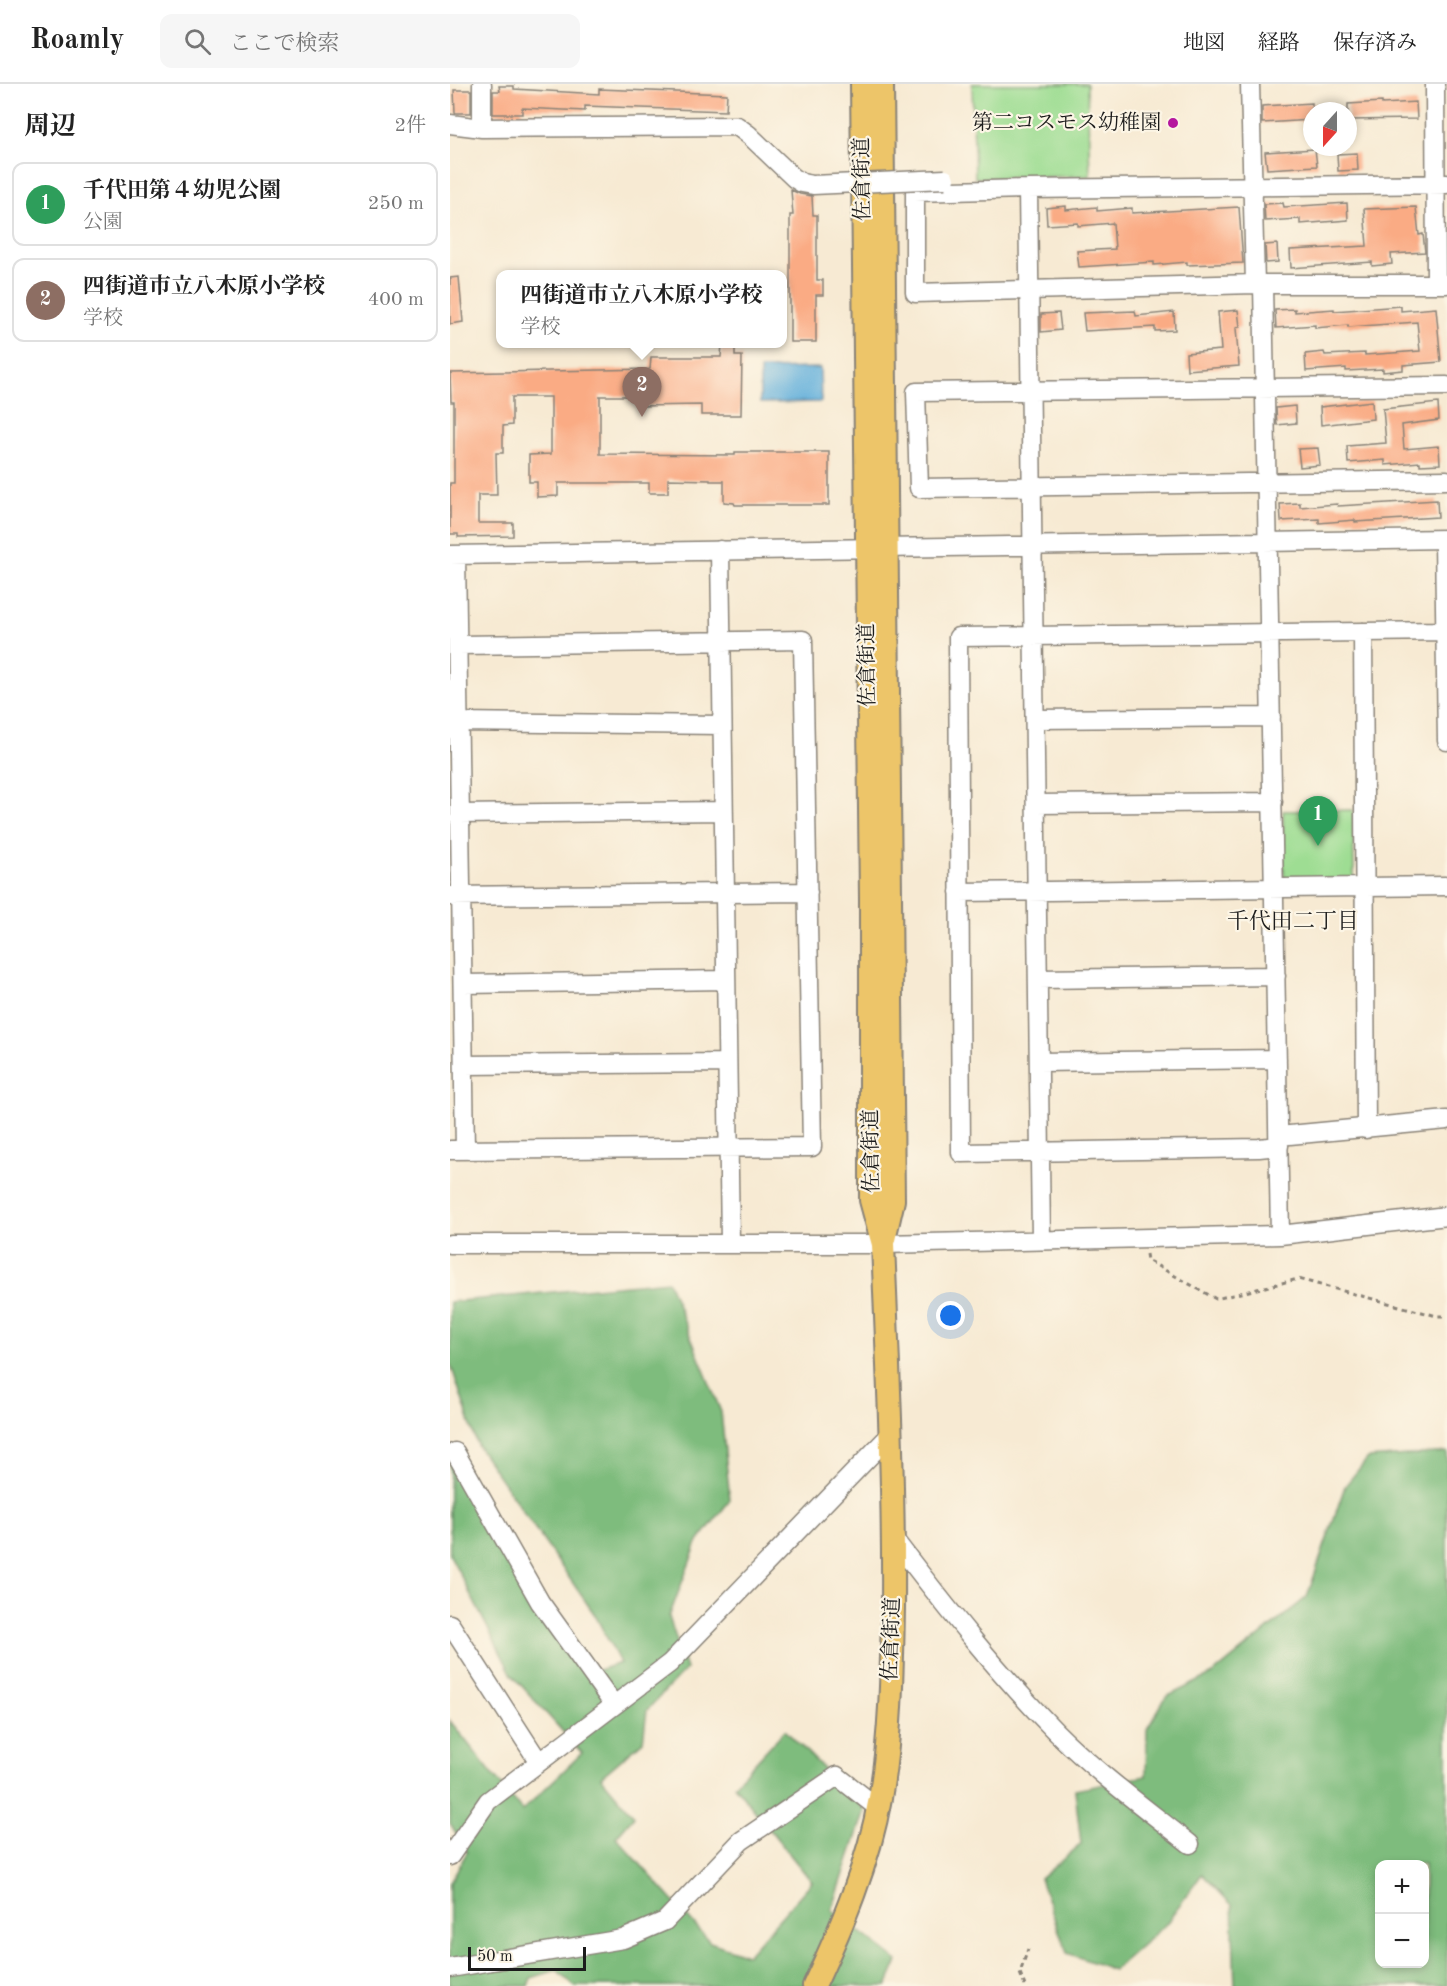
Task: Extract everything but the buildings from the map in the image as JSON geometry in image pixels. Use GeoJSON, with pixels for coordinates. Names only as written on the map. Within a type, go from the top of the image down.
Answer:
{"type":"FeatureCollection","features":[{"type":"Feature","properties":{"kind":"main road","name":"佐倉街道"},"geometry":{"type":"LineString","coordinates":[[814,1986],[840,1931],[863,1863],[878,1808],[887,1746],[892,1640],[894,1539],[883,1244],[894,1200],[862,84]]}},
{"type":"Feature","properties":{"kind":"main road","name":"佐倉街道"},"geometry":{"type":"LineString","coordinates":[[877,548],[882,84]]}},
{"type":"Feature","properties":{"kind":"street"},"geometry":{"type":"LineString","coordinates":[[482,84],[482,128]]}},
{"type":"Feature","properties":{"kind":"street"},"geometry":{"type":"LineString","coordinates":[[1250,84],[1252,186],[1265,388],[1280,1235]]}},
{"type":"Feature","properties":{"kind":"street"},"geometry":{"type":"LineString","coordinates":[[1434,84],[1441,184],[1442,284],[1259,284],[915,293],[915,192],[1441,184]]}},
{"type":"Feature","properties":{"kind":"street"},"geometry":{"type":"LineString","coordinates":[[450,124],[482,128],[737,126],[802,183],[813,185],[961,179],[964,191]]}},
{"type":"Feature","properties":{"kind":"street"},"geometry":{"type":"LineString","coordinates":[[1028,189],[1041,1239]]}},
{"type":"Feature","properties":{"kind":"street"},"geometry":{"type":"LineString","coordinates":[[1447,386],[916,392],[918,488],[1447,480]]}},
{"type":"Feature","properties":{"kind":"street"},"geometry":{"type":"LineString","coordinates":[[458,645],[803,640],[812,1147],[458,1150],[464,1065],[463,984],[456,896],[460,814],[458,645],[453,555],[1446,540],[1447,741]]}},
{"type":"Feature","properties":{"kind":"street"},"geometry":{"type":"LineString","coordinates":[[720,550],[730,1243]]}},
{"type":"Feature","properties":{"kind":"street"},"geometry":{"type":"LineString","coordinates":[[1445,631],[958,637],[961,1153],[1258,1148],[1279,1141],[1447,1120]]}},
{"type":"Feature","properties":{"kind":"street"},"geometry":{"type":"LineString","coordinates":[[1363,632],[1366,1129]]}},
{"type":"Feature","properties":{"kind":"street"},"geometry":{"type":"LineString","coordinates":[[1035,720],[1271,717]]}},
{"type":"Feature","properties":{"kind":"street"},"geometry":{"type":"LineString","coordinates":[[459,722],[722,725]]}},
{"type":"Feature","properties":{"kind":"street"},"geometry":{"type":"LineString","coordinates":[[1036,804],[1273,802]]}},
{"type":"Feature","properties":{"kind":"street"},"geometry":{"type":"LineString","coordinates":[[460,814],[723,811]]}},
{"type":"Feature","properties":{"kind":"street"},"geometry":{"type":"LineString","coordinates":[[959,892],[1447,886]]}},
{"type":"Feature","properties":{"kind":"street"},"geometry":{"type":"LineString","coordinates":[[456,896],[808,892]]}},
{"type":"Feature","properties":{"kind":"street"},"geometry":{"type":"LineString","coordinates":[[1038,979],[1276,976]]}},
{"type":"Feature","properties":{"kind":"street"},"geometry":{"type":"LineString","coordinates":[[463,984],[726,980]]}},
{"type":"Feature","properties":{"kind":"street"},"geometry":{"type":"LineString","coordinates":[[1039,1062],[1277,1059]]}},
{"type":"Feature","properties":{"kind":"street"},"geometry":{"type":"LineString","coordinates":[[464,1065],[727,1063]]}},
{"type":"Feature","properties":{"kind":"street"},"geometry":{"type":"LineString","coordinates":[[450,1244],[883,1244],[1280,1235],[1447,1216]]}},
{"type":"Feature","properties":{"kind":"street"},"geometry":{"type":"LineString","coordinates":[[450,1856],[488,1801],[670,1663],[890,1435]]}},
{"type":"Feature","properties":{"kind":"street"},"geometry":{"type":"LineString","coordinates":[[455,1452],[540,1602],[614,1705]]}},
{"type":"Feature","properties":{"kind":"street"},"geometry":{"type":"LineString","coordinates":[[894,1539],[961,1626],[1058,1733],[1113,1782],[1190,1844]]}},
{"type":"Feature","properties":{"kind":"street"},"geometry":{"type":"LineString","coordinates":[[450,1624],[539,1762]]}},
{"type":"Feature","properties":{"kind":"street"},"geometry":{"type":"LineString","coordinates":[[450,1968],[623,1939],[665,1921],[741,1841],[837,1776],[878,1808]]}},
{"type":"Feature","properties":{"kind":"path"},"geometry":{"type":"LineString","coordinates":[[1143,1237],[1147,1260],[1216,1299],[1298,1279],[1437,1317],[1447,1316]]}},
{"type":"Feature","properties":{"kind":"path"},"geometry":{"type":"LineString","coordinates":[[1025,1986],[1020,1973],[1028,1949]]}},
{"type":"Feature","properties":{"kind":"green space"},"geometry":{"type":"Polygon","coordinates":[[[972,84],[1087,84],[1090,176],[975,178],[972,84]]]}},
{"type":"Feature","properties":{"kind":"green space"},"geometry":{"type":"Polygon","coordinates":[[[1353,810],[1354,880],[1284,880],[1283,811],[1353,810]]]}},
{"type":"Feature","properties":{"kind":"green space"},"geometry":{"type":"Polygon","coordinates":[[[668,1281],[721,1412],[730,1500],[697,1543],[669,1617],[686,1669],[647,1710],[643,1741],[601,1777],[634,1816],[616,1837],[710,1942],[747,1955],[812,1882],[734,1785],[785,1730],[865,1810],[832,1910],[898,1961],[887,1986],[574,1986],[557,1970],[531,1978],[528,1986],[450,1986],[450,1883],[467,1852],[450,1823],[450,1721],[522,1811],[582,1753],[512,1675],[450,1555],[450,1455],[586,1674],[620,1663],[595,1615],[477,1445],[450,1362],[450,1302],[668,1281]]]}},
{"type":"Feature","properties":{"kind":"green space"},"geometry":{"type":"Polygon","coordinates":[[[1447,1452],[1447,1986],[1235,1986],[1232,1905],[1202,1874],[1166,1924],[1114,1970],[1067,1953],[1040,1879],[1081,1844],[1075,1790],[1146,1776],[1147,1729],[1166,1697],[1213,1674],[1307,1597],[1345,1486],[1368,1458],[1447,1452]]]}},
{"type":"Feature","properties":{"kind":"water"},"geometry":{"type":"Polygon","coordinates":[[[820,368],[821,402],[760,403],[760,369],[820,368]]]}},
{"type":"Feature","properties":{"kind":"place","name":"第二コスモス幼稚園"},"geometry":{"type":"Point","coordinates":[1173,123]}},
{"type":"Feature","properties":{"kind":"place","name":"四街道市立八木原小学校"},"geometry":{"type":"Point","coordinates":[642,417]}},
{"type":"Feature","properties":{"kind":"place","name":"千代田第４幼児公園"},"geometry":{"type":"Point","coordinates":[1318,846]}},
{"type":"Feature","properties":{"kind":"district","name":"千代田二丁目"},"geometry":{"type":"Point","coordinates":[1293,922]}}]}
